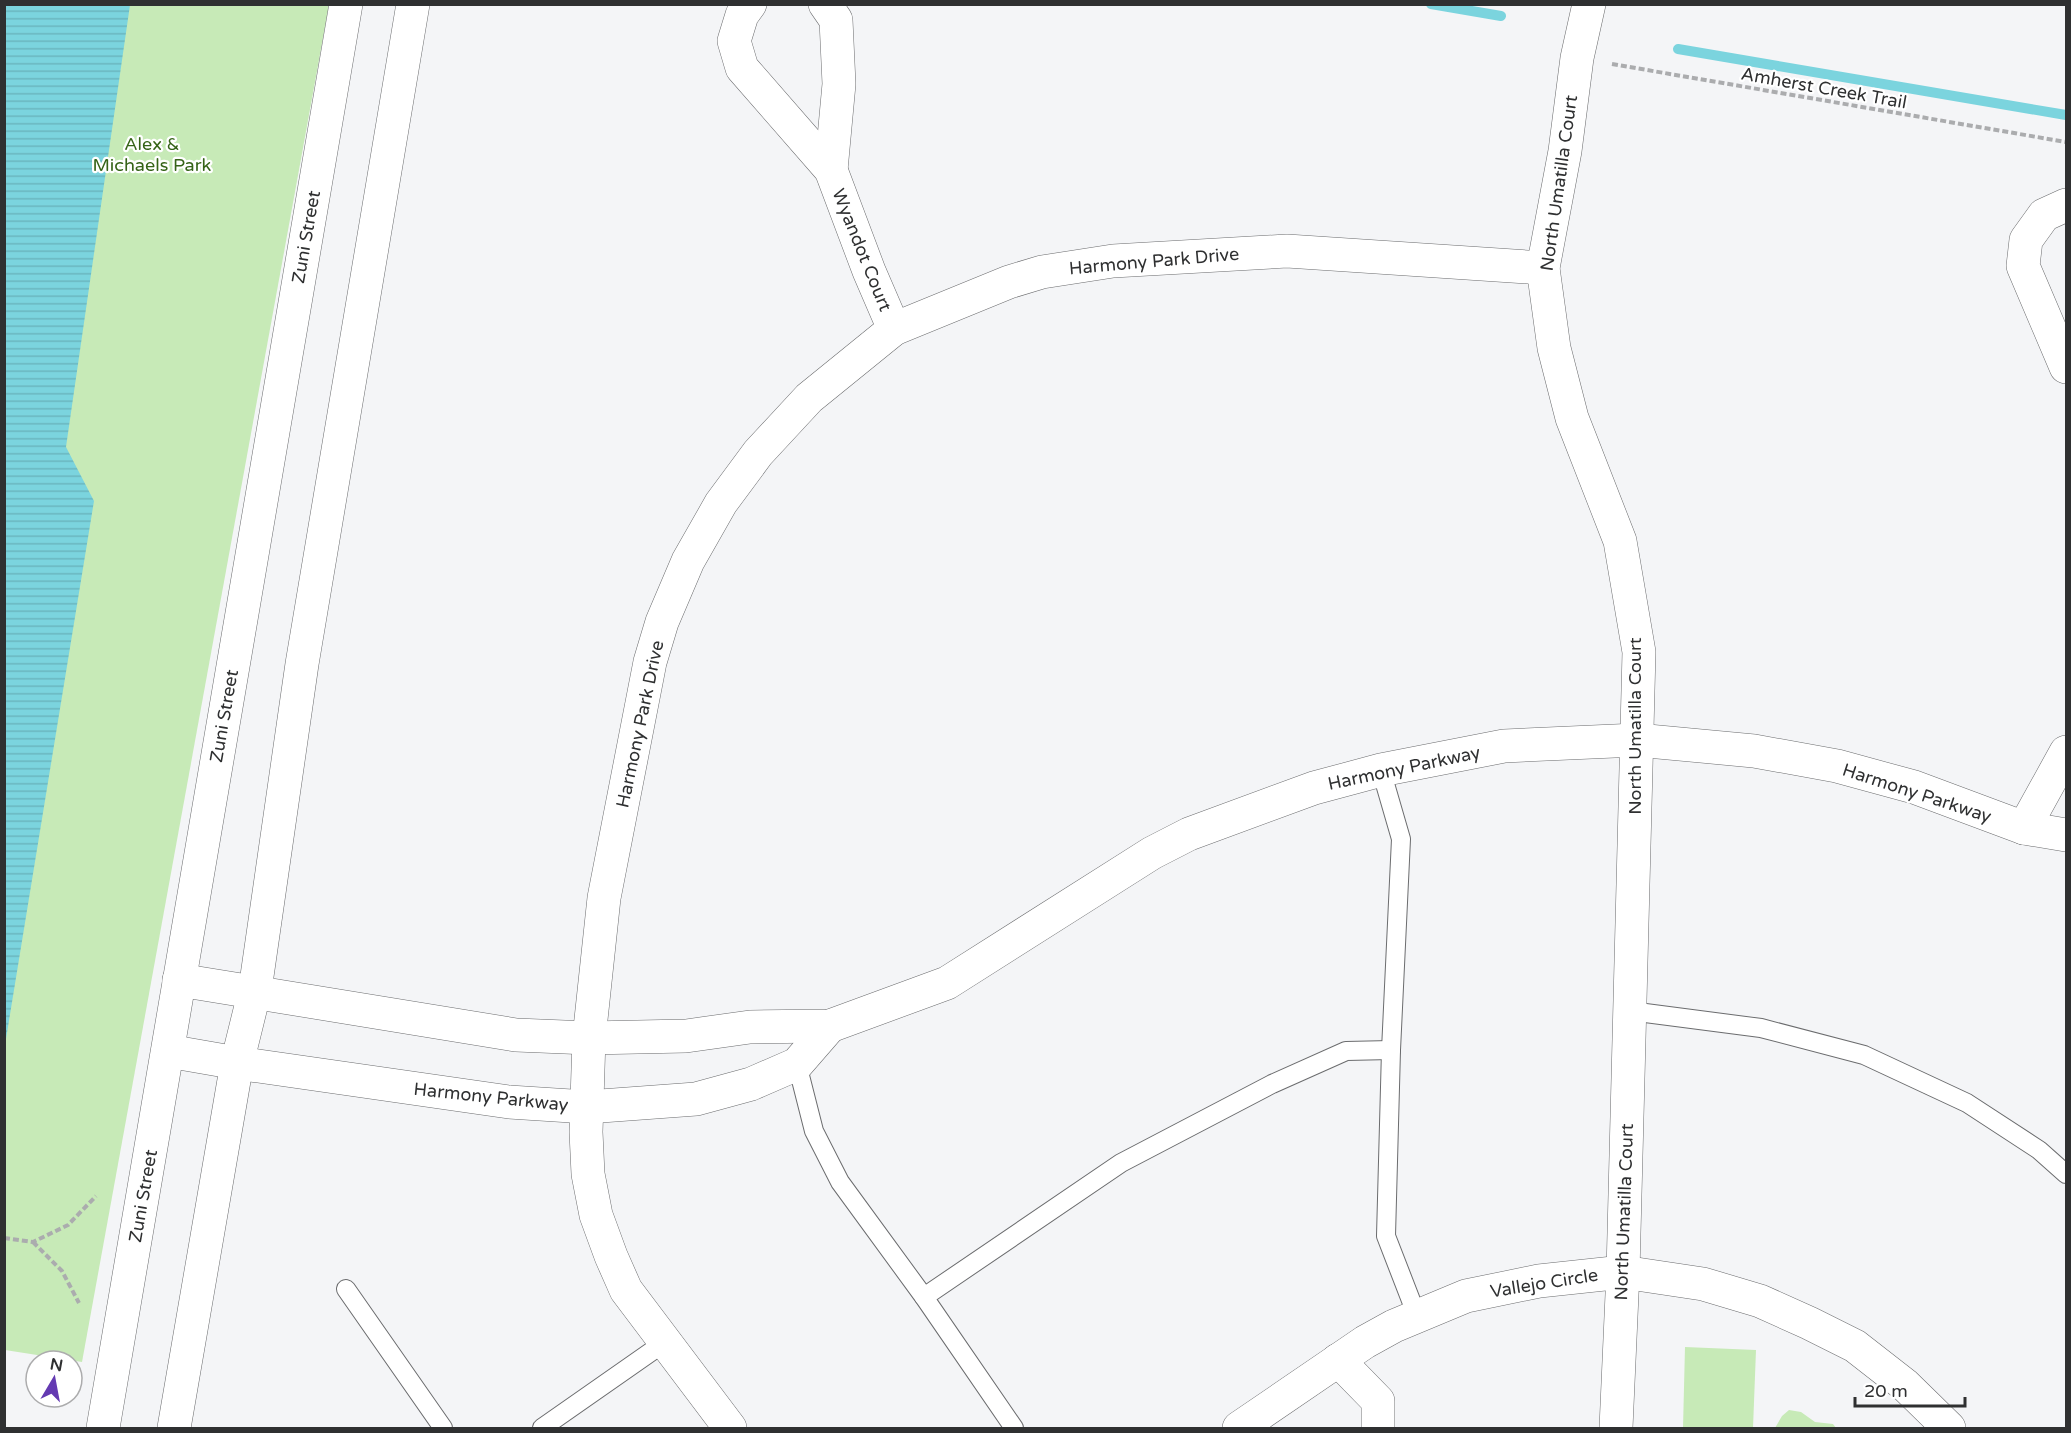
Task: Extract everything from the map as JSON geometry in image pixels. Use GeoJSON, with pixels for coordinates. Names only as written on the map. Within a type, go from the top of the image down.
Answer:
{"type":"FeatureCollection","features":[{"type":"Feature","properties":{"kind":"street","name":"Zuni Street"},"geometry":{"type":"LineString","coordinates":[[103,1428],[346,4]]}},
{"type":"Feature","properties":{"kind":"street"},"geometry":{"type":"LineString","coordinates":[[174,1428],[237,1063],[255,990],[302,664],[412,4]]}},
{"type":"Feature","properties":{"kind":"street","name":"Wyandot Court"},"geometry":{"type":"LineString","coordinates":[[750,4],[742,15],[734,41],[742,68],[831,170],[868,271],[894,329]]}},
{"type":"Feature","properties":{"kind":"street","name":"Wyandot Court"},"geometry":{"type":"LineString","coordinates":[[825,4],[836,20],[839,84],[831,170]]}},
{"type":"Feature","properties":{"kind":"street","name":"North Umatilla Court"},"geometry":{"type":"LineString","coordinates":[[1589,4],[1577,57],[1544,268],[1554,348],[1572,418],[1620,541],[1639,652],[1623,1272],[1616,1428]]}},
{"type":"Feature","properties":{"kind":"street"},"geometry":{"type":"LineString","coordinates":[[2067,205],[2044,215],[2026,240],[2023,266],[2067,367]]}},
{"type":"Feature","properties":{"kind":"street","name":"Harmony Park Drive"},"geometry":{"type":"LineString","coordinates":[[730,1428],[626,1290],[596,1215],[588,1174],[587,1107],[589,1038],[604,898],[651,662],[662,622],[688,561],[721,503],[758,453],[809,398],[894,329],[1009,282],[1042,272],[1113,261],[1287,251],[1544,268]]}},
{"type":"Feature","properties":{"kind":"street","name":"Harmony Parkway"},"geometry":{"type":"LineString","coordinates":[[179,980],[255,990],[516,1035],[589,1038],[686,1036],[750,1027],[830,1026],[947,983],[1152,853],[1189,834],[1314,788],[1381,770],[1504,746],[1637,741],[1754,751],[1837,766],[1914,788],[2024,828],[2067,835]]}},
{"type":"Feature","properties":{"kind":"street"},"geometry":{"type":"LineString","coordinates":[[2024,828],[2067,752]]}},
{"type":"Feature","properties":{"kind":"street","name":"Harmony Parkway"},"geometry":{"type":"LineString","coordinates":[[2024,828],[2067,858]]}},
{"type":"Feature","properties":{"kind":"street","name":"Harmony Parkway"},"geometry":{"type":"LineString","coordinates":[[168,1051],[509,1102],[587,1107],[696,1099],[752,1084],[797,1064],[830,1026]]}},
{"type":"Feature","properties":{"kind":"street","name":"Vallejo Circle"},"geometry":{"type":"LineString","coordinates":[[1239,1428],[1338,1360],[1394,1326],[1466,1296],[1539,1281],[1623,1272],[1703,1284],[1760,1301],[1809,1323],[1855,1346],[1905,1385],[1949,1428]]}},
{"type":"Feature","properties":{"kind":"street"},"geometry":{"type":"LineString","coordinates":[[1338,1360],[1378,1401],[1378,1428]]}},
{"type":"Feature","properties":{"kind":"lane"},"geometry":{"type":"LineString","coordinates":[[1381,770],[1401,839],[1391,1050],[1386,1236],[1417,1316]]}},
{"type":"Feature","properties":{"kind":"lane"},"geometry":{"type":"LineString","coordinates":[[1630,1011],[1761,1028],[1864,1055],[1967,1103],[2039,1150],[2067,1174]]}},
{"type":"Feature","properties":{"kind":"lane"},"geometry":{"type":"LineString","coordinates":[[924,1297],[1121,1163],[1141,1152],[1272,1084],[1346,1051],[1391,1050]]}},
{"type":"Feature","properties":{"kind":"lane"},"geometry":{"type":"LineString","coordinates":[[797,1064],[814,1131],[840,1182],[924,1297],[1014,1428]]}},
{"type":"Feature","properties":{"kind":"lane"},"geometry":{"type":"LineString","coordinates":[[346,1289],[443,1428]]}},
{"type":"Feature","properties":{"kind":"lane"},"geometry":{"type":"LineString","coordinates":[[542,1428],[665,1342]]}},
{"type":"Feature","properties":{"kind":"path","name":"Amherst Creek Trail"},"geometry":{"type":"LineString","coordinates":[[1577,57],[2067,142]]}},
{"type":"Feature","properties":{"kind":"path"},"geometry":{"type":"LineString","coordinates":[[4,1238],[33,1242],[68,1225],[96,1196]]}},
{"type":"Feature","properties":{"kind":"path"},"geometry":{"type":"LineString","coordinates":[[33,1242],[62,1271],[79,1304]]}},
{"type":"Feature","properties":{"kind":"green space","name":"Alex & Michaels Park"},"geometry":{"type":"Polygon","coordinates":[[[5,5],[329,5],[84,1351],[84,1349],[24,1349],[24,1353],[5,1350],[5,5]]]}},
{"type":"Feature","properties":{"kind":"green space"},"geometry":{"type":"Polygon","coordinates":[[[1685,1347],[1756,1350],[1753,1428],[1683,1428],[1685,1347]]]}},
{"type":"Feature","properties":{"kind":"green space"},"geometry":{"type":"Polygon","coordinates":[[[1789,1410],[1801,1412],[1815,1422],[1833,1424],[1836,1428],[1775,1428],[1782,1416],[1789,1410]]]}},
{"type":"Feature","properties":{"kind":"water"},"geometry":{"type":"Polygon","coordinates":[[[5,4],[130,5],[66,447],[94,501],[5,1045],[5,4]]]}},
{"type":"Feature","properties":{"kind":"waterway"},"geometry":{"type":"LineString","coordinates":[[1431,4],[1501,16]]}},
{"type":"Feature","properties":{"kind":"waterway"},"geometry":{"type":"LineString","coordinates":[[1678,49],[2066,115]]}}]}
